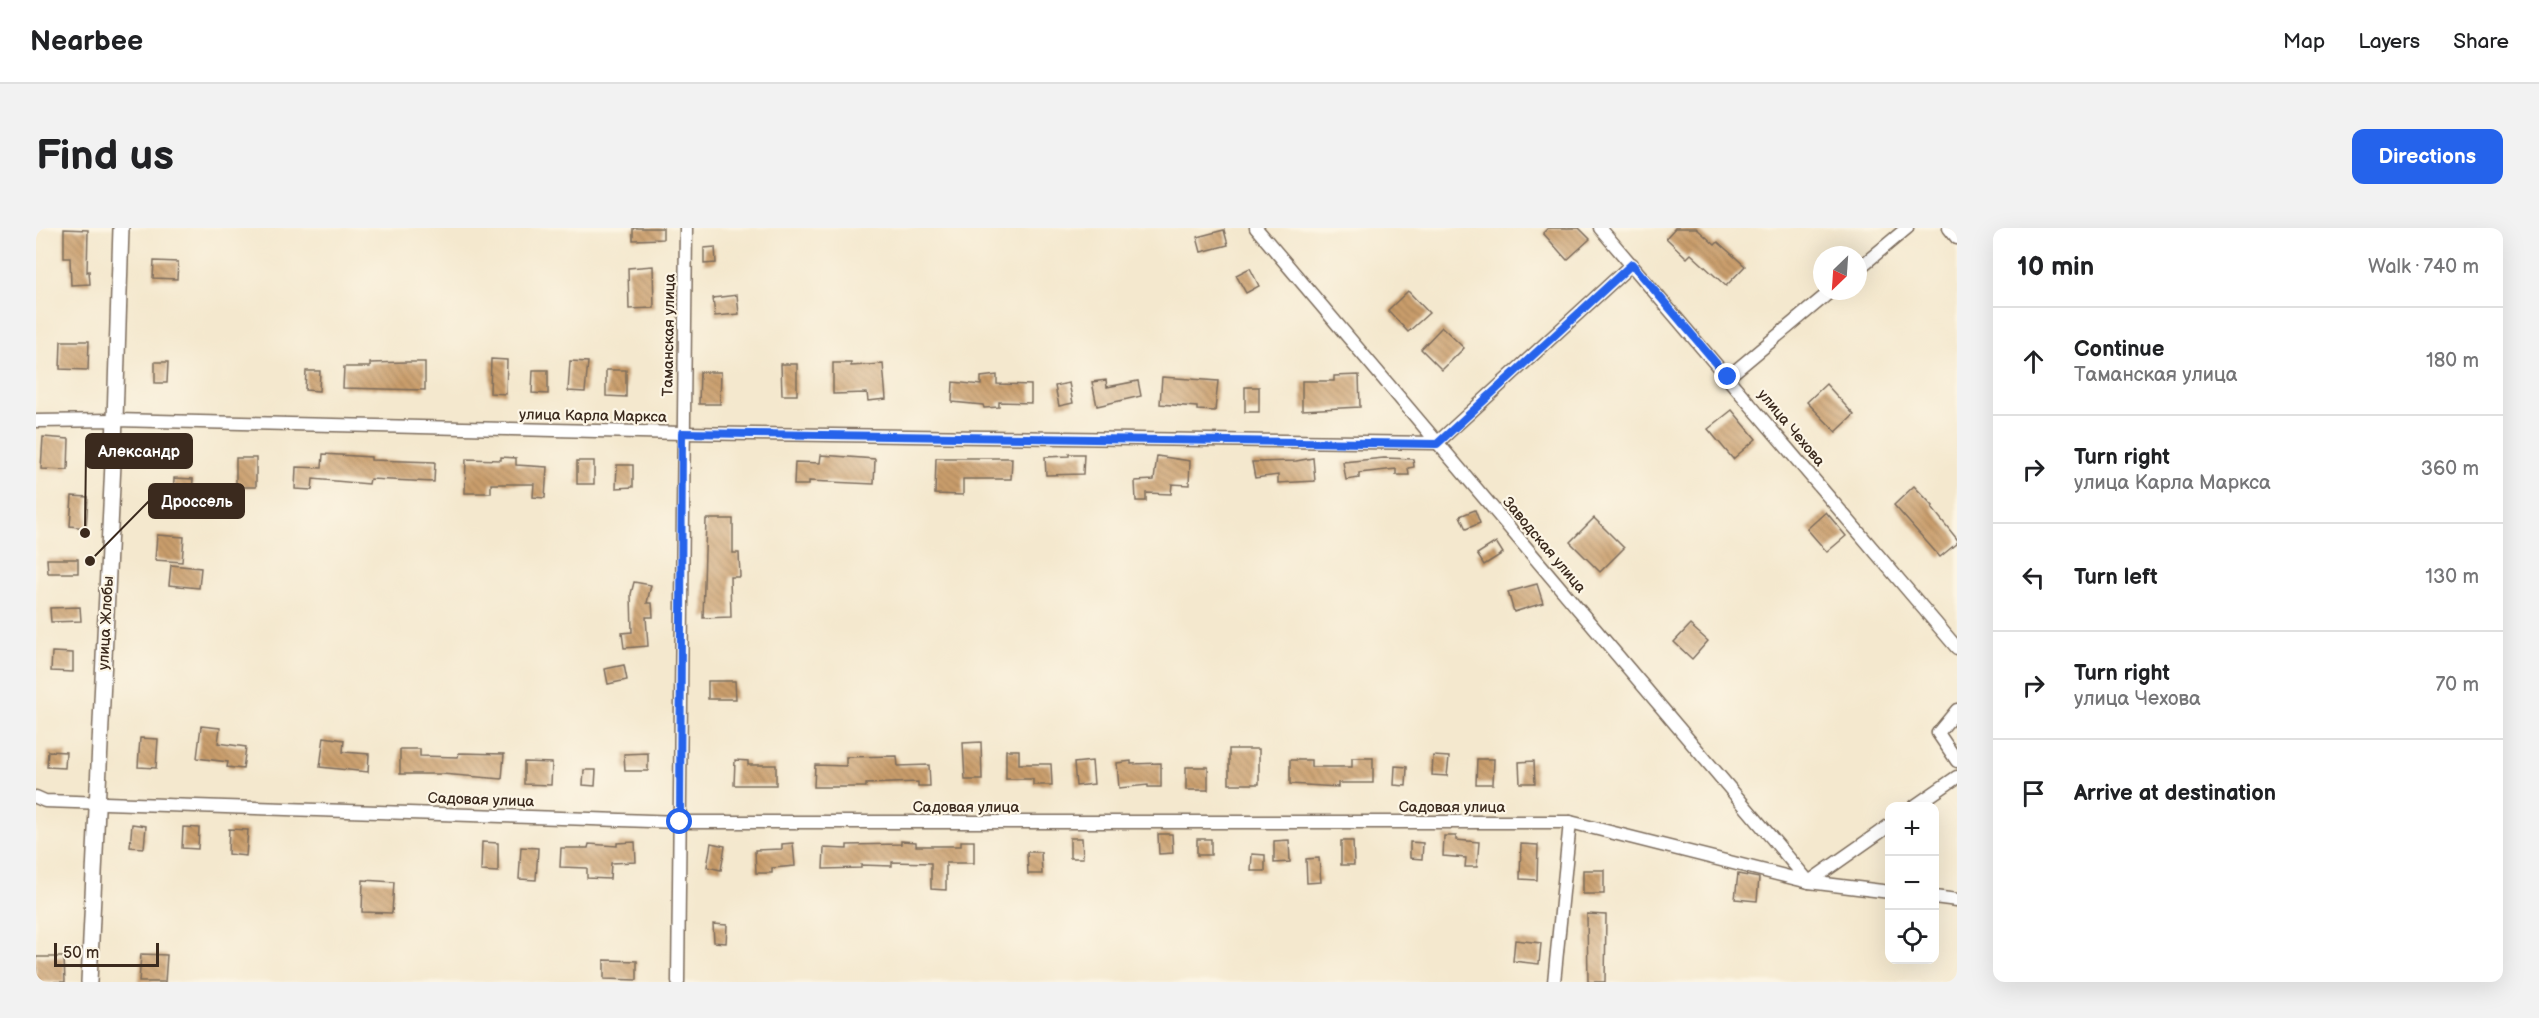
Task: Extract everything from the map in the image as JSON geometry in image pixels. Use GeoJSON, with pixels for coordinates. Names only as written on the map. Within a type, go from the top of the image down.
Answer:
{"type":"FeatureCollection","features":[{"type":"Feature","properties":{"kind":"street","name":"улица Жлобы"},"geometry":{"type":"LineString","coordinates":[[89,982],[115,420],[121,228]]}},
{"type":"Feature","properties":{"kind":"street","name":"Таманская улица"},"geometry":{"type":"LineString","coordinates":[[678,982],[682,433],[686,228]]}},
{"type":"Feature","properties":{"kind":"street","name":"Заводская улица"},"geometry":{"type":"LineString","coordinates":[[1256,228],[1809,882]]}},
{"type":"Feature","properties":{"kind":"street","name":"улица Чехова"},"geometry":{"type":"LineString","coordinates":[[1600,228],[1957,648]]}},
{"type":"Feature","properties":{"kind":"street"},"geometry":{"type":"LineString","coordinates":[[1867,261],[1907,228]]}},
{"type":"Feature","properties":{"kind":"street"},"geometry":{"type":"LineString","coordinates":[[1949,228],[1957,238]]}},
{"type":"Feature","properties":{"kind":"street"},"geometry":{"type":"LineString","coordinates":[[1437,444],[1632,264]]}},
{"type":"Feature","properties":{"kind":"street"},"geometry":{"type":"LineString","coordinates":[[1728,377],[1820,300]]}},
{"type":"Feature","properties":{"kind":"street","name":"улица Карла Маркса"},"geometry":{"type":"LineString","coordinates":[[36,421],[115,420],[682,433],[1437,444]]}},
{"type":"Feature","properties":{"kind":"street"},"geometry":{"type":"LineString","coordinates":[[1957,710],[1938,733],[1957,761]]}},
{"type":"Feature","properties":{"kind":"street"},"geometry":{"type":"LineString","coordinates":[[1923,802],[1957,777]]}},
{"type":"Feature","properties":{"kind":"street","name":"Садовая улица"},"geometry":{"type":"LineString","coordinates":[[36,797],[45,801],[680,822],[1570,822],[1809,882],[1885,891]]}},
{"type":"Feature","properties":{"kind":"street"},"geometry":{"type":"LineString","coordinates":[[1554,982],[1570,822]]}},
{"type":"Feature","properties":{"kind":"street"},"geometry":{"type":"LineString","coordinates":[[1809,882],[1885,829]]}},
{"type":"Feature","properties":{"kind":"street"},"geometry":{"type":"LineString","coordinates":[[1939,898],[1957,900]]}},
{"type":"Feature","properties":{"kind":"building"},"geometry":{"type":"Polygon","coordinates":[[[633,228],[663,228],[663,239],[633,240],[633,228]]]}},
{"type":"Feature","properties":{"kind":"building"},"geometry":{"type":"Polygon","coordinates":[[[1548,228],[1579,228],[1590,239],[1567,260],[1543,233],[1548,228]]]}},
{"type":"Feature","properties":{"kind":"building"},"geometry":{"type":"Polygon","coordinates":[[[1675,228],[1696,228],[1715,245],[1718,242],[1745,266],[1726,286],[1691,254],[1687,258],[1666,238],[1675,228]]]}},
{"type":"Feature","properties":{"kind":"building"},"geometry":{"type":"Polygon","coordinates":[[[64,229],[88,230],[87,272],[89,271],[90,284],[71,285],[70,258],[64,258],[64,229]]]}},
{"type":"Feature","properties":{"kind":"building"},"geometry":{"type":"Polygon","coordinates":[[[1224,230],[1228,245],[1201,252],[1197,237],[1224,230]]]}},
{"type":"Feature","properties":{"kind":"building"},"geometry":{"type":"Polygon","coordinates":[[[715,247],[716,263],[704,264],[704,248],[715,247]]]}},
{"type":"Feature","properties":{"kind":"building"},"geometry":{"type":"Polygon","coordinates":[[[154,261],[178,262],[177,279],[153,278],[154,261]]]}},
{"type":"Feature","properties":{"kind":"building"},"geometry":{"type":"Polygon","coordinates":[[[653,266],[654,308],[629,309],[628,268],[653,266]]]}},
{"type":"Feature","properties":{"kind":"building"},"geometry":{"type":"Polygon","coordinates":[[[1250,268],[1259,286],[1246,293],[1236,275],[1250,268]]]}},
{"type":"Feature","properties":{"kind":"building"},"geometry":{"type":"Polygon","coordinates":[[[1408,291],[1429,313],[1408,332],[1388,310],[1408,291]]]}},
{"type":"Feature","properties":{"kind":"building"},"geometry":{"type":"Polygon","coordinates":[[[737,295],[739,314],[715,316],[713,298],[737,295]]]}},
{"type":"Feature","properties":{"kind":"building"},"geometry":{"type":"Polygon","coordinates":[[[1442,327],[1464,348],[1442,370],[1421,349],[1442,327]]]}},
{"type":"Feature","properties":{"kind":"building"},"geometry":{"type":"Polygon","coordinates":[[[61,341],[89,341],[88,370],[60,369],[61,341]]]}},
{"type":"Feature","properties":{"kind":"building"},"geometry":{"type":"Polygon","coordinates":[[[491,359],[507,360],[506,394],[490,393],[491,359]]]}},
{"type":"Feature","properties":{"kind":"building"},"geometry":{"type":"Polygon","coordinates":[[[570,361],[588,362],[585,392],[568,391],[570,361]]]}},
{"type":"Feature","properties":{"kind":"building"},"geometry":{"type":"Polygon","coordinates":[[[155,362],[168,362],[167,383],[155,383],[155,362]]]}},
{"type":"Feature","properties":{"kind":"building"},"geometry":{"type":"Polygon","coordinates":[[[425,362],[425,390],[343,388],[344,367],[370,367],[370,363],[425,362]]]}},
{"type":"Feature","properties":{"kind":"building"},"geometry":{"type":"Polygon","coordinates":[[[833,363],[851,363],[851,366],[883,364],[886,399],[868,401],[867,393],[833,394],[833,363]]]}},
{"type":"Feature","properties":{"kind":"building"},"geometry":{"type":"Polygon","coordinates":[[[781,364],[797,364],[797,395],[782,395],[781,364]]]}},
{"type":"Feature","properties":{"kind":"building"},"geometry":{"type":"Polygon","coordinates":[[[533,370],[548,370],[548,394],[532,393],[533,370]]]}},
{"type":"Feature","properties":{"kind":"building"},"geometry":{"type":"Polygon","coordinates":[[[606,370],[626,370],[626,397],[606,396],[606,370]]]}},
{"type":"Feature","properties":{"kind":"building"},"geometry":{"type":"Polygon","coordinates":[[[306,371],[320,371],[319,391],[305,390],[306,371]]]}},
{"type":"Feature","properties":{"kind":"building"},"geometry":{"type":"Polygon","coordinates":[[[700,372],[721,372],[720,404],[699,404],[700,372]]]}},
{"type":"Feature","properties":{"kind":"building"},"geometry":{"type":"Polygon","coordinates":[[[997,375],[997,384],[1031,385],[1031,403],[999,402],[999,407],[984,408],[983,405],[952,402],[953,382],[981,385],[981,377],[997,375]]]}},
{"type":"Feature","properties":{"kind":"building"},"geometry":{"type":"Polygon","coordinates":[[[1359,375],[1360,407],[1302,410],[1302,381],[1334,381],[1334,376],[1359,375]]]}},
{"type":"Feature","properties":{"kind":"building"},"geometry":{"type":"Polygon","coordinates":[[[1162,377],[1218,381],[1215,411],[1160,404],[1162,377]]]}},
{"type":"Feature","properties":{"kind":"building"},"geometry":{"type":"Polygon","coordinates":[[[1106,380],[1107,387],[1138,381],[1141,396],[1097,406],[1092,382],[1106,380]]]}},
{"type":"Feature","properties":{"kind":"building"},"geometry":{"type":"Polygon","coordinates":[[[1069,383],[1073,403],[1059,406],[1055,386],[1069,383]]]}},
{"type":"Feature","properties":{"kind":"building"},"geometry":{"type":"Polygon","coordinates":[[[1826,384],[1854,415],[1836,432],[1807,402],[1826,384]]]}},
{"type":"Feature","properties":{"kind":"building"},"geometry":{"type":"Polygon","coordinates":[[[1245,387],[1259,387],[1259,412],[1245,412],[1245,387]]]}},
{"type":"Feature","properties":{"kind":"building"},"geometry":{"type":"Polygon","coordinates":[[[1732,410],[1756,439],[1733,459],[1708,429],[1732,410]]]}},
{"type":"Feature","properties":{"kind":"building"},"geometry":{"type":"Polygon","coordinates":[[[43,437],[69,439],[68,470],[41,469],[43,437]]]}},
{"type":"Feature","properties":{"kind":"building"},"geometry":{"type":"Polygon","coordinates":[[[323,454],[371,457],[371,460],[435,462],[434,482],[370,479],[369,484],[313,479],[312,490],[295,489],[296,467],[322,468],[323,454]]]}},
{"type":"Feature","properties":{"kind":"building"},"geometry":{"type":"Polygon","coordinates":[[[1069,454],[1084,454],[1083,474],[1046,475],[1045,457],[1069,456],[1069,454]]]}},
{"type":"Feature","properties":{"kind":"building"},"geometry":{"type":"Polygon","coordinates":[[[821,455],[875,459],[874,484],[809,481],[809,485],[794,485],[795,462],[820,463],[821,455]]]}},
{"type":"Feature","properties":{"kind":"building"},"geometry":{"type":"Polygon","coordinates":[[[1157,456],[1190,461],[1189,485],[1172,484],[1171,494],[1146,493],[1146,501],[1136,501],[1135,481],[1154,480],[1157,456]]]}},
{"type":"Feature","properties":{"kind":"building"},"geometry":{"type":"Polygon","coordinates":[[[501,457],[516,458],[516,465],[547,467],[545,498],[533,497],[534,484],[491,484],[491,493],[465,493],[466,459],[501,460],[501,457]]]}},
{"type":"Feature","properties":{"kind":"building"},"geometry":{"type":"Polygon","coordinates":[[[236,458],[256,458],[256,487],[236,487],[236,458]]]}},
{"type":"Feature","properties":{"kind":"building"},"geometry":{"type":"Polygon","coordinates":[[[936,458],[1012,458],[1011,479],[963,479],[963,495],[935,494],[936,458]]]}},
{"type":"Feature","properties":{"kind":"building"},"geometry":{"type":"Polygon","coordinates":[[[1313,458],[1315,481],[1278,483],[1278,475],[1255,478],[1252,462],[1296,461],[1313,458]]]}},
{"type":"Feature","properties":{"kind":"building"},"geometry":{"type":"Polygon","coordinates":[[[1384,458],[1413,459],[1414,467],[1408,468],[1409,475],[1396,475],[1396,469],[1359,473],[1359,478],[1346,480],[1343,462],[1384,458]]]}},
{"type":"Feature","properties":{"kind":"building"},"geometry":{"type":"Polygon","coordinates":[[[577,461],[594,461],[594,484],[577,484],[577,461]]]}},
{"type":"Feature","properties":{"kind":"building"},"geometry":{"type":"Polygon","coordinates":[[[617,465],[633,465],[633,487],[616,488],[617,465]]]}},
{"type":"Feature","properties":{"kind":"building"},"geometry":{"type":"Polygon","coordinates":[[[174,478],[193,479],[190,516],[172,515],[174,478]]]}},
{"type":"Feature","properties":{"kind":"building"},"geometry":{"type":"Polygon","coordinates":[[[1914,486],[1933,506],[1932,508],[1957,539],[1957,543],[1940,557],[1894,505],[1914,486]]]}},
{"type":"Feature","properties":{"kind":"building"},"geometry":{"type":"Polygon","coordinates":[[[72,496],[88,497],[86,528],[70,526],[72,496]]]}},
{"type":"Feature","properties":{"kind":"building"},"geometry":{"type":"Polygon","coordinates":[[[1475,510],[1480,523],[1466,529],[1460,516],[1475,510]]]}},
{"type":"Feature","properties":{"kind":"building"},"geometry":{"type":"Polygon","coordinates":[[[1826,512],[1846,536],[1827,552],[1807,529],[1826,512]]]}},
{"type":"Feature","properties":{"kind":"building"},"geometry":{"type":"Polygon","coordinates":[[[1594,518],[1624,548],[1600,572],[1570,542],[1594,518]]]}},
{"type":"Feature","properties":{"kind":"building"},"geometry":{"type":"Polygon","coordinates":[[[706,519],[733,519],[733,553],[739,553],[740,577],[730,577],[731,617],[703,618],[706,519]]]}},
{"type":"Feature","properties":{"kind":"building"},"geometry":{"type":"Polygon","coordinates":[[[157,535],[184,537],[182,562],[155,560],[157,535]]]}},
{"type":"Feature","properties":{"kind":"building"},"geometry":{"type":"Polygon","coordinates":[[[1496,542],[1503,553],[1484,565],[1477,554],[1496,542]]]}},
{"type":"Feature","properties":{"kind":"building"},"geometry":{"type":"Polygon","coordinates":[[[47,559],[78,559],[78,573],[48,573],[47,559]]]}},
{"type":"Feature","properties":{"kind":"building"},"geometry":{"type":"Polygon","coordinates":[[[171,565],[201,568],[199,588],[169,585],[171,565]]]}},
{"type":"Feature","properties":{"kind":"building"},"geometry":{"type":"Polygon","coordinates":[[[634,582],[651,585],[647,603],[652,603],[653,617],[646,617],[648,646],[624,648],[622,633],[632,632],[631,594],[634,582]]]}},
{"type":"Feature","properties":{"kind":"building"},"geometry":{"type":"Polygon","coordinates":[[[1537,584],[1543,603],[1514,612],[1508,592],[1537,584]]]}},
{"type":"Feature","properties":{"kind":"building"},"geometry":{"type":"Polygon","coordinates":[[[80,607],[81,621],[51,622],[50,608],[80,607]]]}},
{"type":"Feature","properties":{"kind":"building"},"geometry":{"type":"Polygon","coordinates":[[[1690,625],[1708,641],[1692,659],[1674,642],[1690,625]]]}},
{"type":"Feature","properties":{"kind":"building"},"geometry":{"type":"Polygon","coordinates":[[[52,652],[73,653],[73,672],[51,671],[52,652]]]}},
{"type":"Feature","properties":{"kind":"building"},"geometry":{"type":"Polygon","coordinates":[[[624,665],[627,680],[608,684],[605,669],[624,665]]]}},
{"type":"Feature","properties":{"kind":"building"},"geometry":{"type":"Polygon","coordinates":[[[708,681],[735,681],[736,699],[708,699],[708,681]]]}},
{"type":"Feature","properties":{"kind":"building"},"geometry":{"type":"Polygon","coordinates":[[[201,726],[220,728],[218,743],[246,747],[243,769],[227,767],[228,762],[197,758],[201,726]]]}},
{"type":"Feature","properties":{"kind":"building"},"geometry":{"type":"Polygon","coordinates":[[[324,737],[344,740],[343,752],[369,754],[368,772],[320,767],[324,737]]]}},
{"type":"Feature","properties":{"kind":"building"},"geometry":{"type":"Polygon","coordinates":[[[140,738],[158,739],[156,768],[138,767],[140,738]]]}},
{"type":"Feature","properties":{"kind":"building"},"geometry":{"type":"Polygon","coordinates":[[[981,742],[982,780],[965,780],[963,743],[981,742]]]}},
{"type":"Feature","properties":{"kind":"building"},"geometry":{"type":"Polygon","coordinates":[[[400,749],[420,749],[420,756],[458,757],[459,753],[504,754],[502,779],[442,774],[400,774],[400,749]]]}},
{"type":"Feature","properties":{"kind":"building"},"geometry":{"type":"Polygon","coordinates":[[[1229,749],[1259,749],[1259,784],[1229,784],[1229,749]]]}},
{"type":"Feature","properties":{"kind":"building"},"geometry":{"type":"Polygon","coordinates":[[[1006,750],[1019,750],[1019,764],[1051,764],[1052,785],[1033,785],[1033,779],[1006,779],[1006,750]]]}},
{"type":"Feature","properties":{"kind":"building"},"geometry":{"type":"Polygon","coordinates":[[[48,751],[66,752],[65,768],[47,767],[48,751]]]}},
{"type":"Feature","properties":{"kind":"building"},"geometry":{"type":"Polygon","coordinates":[[[648,753],[648,771],[625,771],[624,754],[648,753]]]}},
{"type":"Feature","properties":{"kind":"building"},"geometry":{"type":"Polygon","coordinates":[[[897,756],[898,766],[929,765],[930,786],[918,786],[918,782],[866,784],[866,787],[814,787],[815,765],[846,766],[846,757],[897,756]]]}},
{"type":"Feature","properties":{"kind":"building"},"geometry":{"type":"Polygon","coordinates":[[[1433,756],[1449,757],[1447,776],[1432,775],[1433,756]]]}},
{"type":"Feature","properties":{"kind":"building"},"geometry":{"type":"Polygon","coordinates":[[[1352,758],[1373,758],[1373,783],[1338,783],[1338,787],[1290,784],[1290,760],[1311,760],[1311,767],[1352,767],[1352,758]]]}},
{"type":"Feature","properties":{"kind":"building"},"geometry":{"type":"Polygon","coordinates":[[[1477,759],[1494,759],[1493,784],[1476,784],[1477,759]]]}},
{"type":"Feature","properties":{"kind":"building"},"geometry":{"type":"Polygon","coordinates":[[[735,760],[748,761],[748,765],[776,765],[776,785],[734,785],[735,760]]]}},
{"type":"Feature","properties":{"kind":"building"},"geometry":{"type":"Polygon","coordinates":[[[1092,761],[1094,784],[1076,786],[1074,763],[1092,761]]]}},
{"type":"Feature","properties":{"kind":"building"},"geometry":{"type":"Polygon","coordinates":[[[1131,761],[1131,764],[1161,763],[1161,787],[1148,787],[1148,785],[1119,788],[1117,763],[1131,761]]]}},
{"type":"Feature","properties":{"kind":"building"},"geometry":{"type":"Polygon","coordinates":[[[1534,761],[1535,783],[1520,783],[1519,762],[1534,761]]]}},
{"type":"Feature","properties":{"kind":"building"},"geometry":{"type":"Polygon","coordinates":[[[524,762],[552,763],[551,785],[524,784],[524,762]]]}},
{"type":"Feature","properties":{"kind":"building"},"geometry":{"type":"Polygon","coordinates":[[[1395,766],[1407,767],[1406,786],[1394,785],[1395,766]]]}},
{"type":"Feature","properties":{"kind":"building"},"geometry":{"type":"Polygon","coordinates":[[[1186,767],[1208,767],[1208,790],[1186,790],[1186,767]]]}},
{"type":"Feature","properties":{"kind":"building"},"geometry":{"type":"Polygon","coordinates":[[[584,770],[596,770],[595,786],[583,785],[584,770]]]}},
{"type":"Feature","properties":{"kind":"building"},"geometry":{"type":"Polygon","coordinates":[[[132,824],[146,826],[144,848],[130,847],[132,824]]]}},
{"type":"Feature","properties":{"kind":"building"},"geometry":{"type":"Polygon","coordinates":[[[183,827],[199,828],[198,849],[182,848],[183,827]]]}},
{"type":"Feature","properties":{"kind":"building"},"geometry":{"type":"Polygon","coordinates":[[[229,829],[248,830],[246,856],[228,854],[229,829]]]}},
{"type":"Feature","properties":{"kind":"building"},"geometry":{"type":"Polygon","coordinates":[[[1158,834],[1172,834],[1173,853],[1159,854],[1158,834]]]}},
{"type":"Feature","properties":{"kind":"building"},"geometry":{"type":"Polygon","coordinates":[[[1444,836],[1456,836],[1456,840],[1479,842],[1477,867],[1465,867],[1466,858],[1443,856],[1444,836]]]}},
{"type":"Feature","properties":{"kind":"building"},"geometry":{"type":"Polygon","coordinates":[[[1070,838],[1082,838],[1083,858],[1070,858],[1070,838]]]}},
{"type":"Feature","properties":{"kind":"building"},"geometry":{"type":"Polygon","coordinates":[[[1197,839],[1211,839],[1211,855],[1197,855],[1197,839]]]}},
{"type":"Feature","properties":{"kind":"building"},"geometry":{"type":"Polygon","coordinates":[[[1289,840],[1290,862],[1274,863],[1274,841],[1289,840]]]}},
{"type":"Feature","properties":{"kind":"building"},"geometry":{"type":"Polygon","coordinates":[[[901,841],[916,842],[916,846],[961,846],[961,841],[974,841],[974,863],[946,863],[946,890],[931,889],[931,863],[892,862],[892,866],[861,865],[861,868],[823,869],[824,848],[847,849],[847,845],[901,844],[901,841]]]}},
{"type":"Feature","properties":{"kind":"building"},"geometry":{"type":"Polygon","coordinates":[[[1341,841],[1353,841],[1354,865],[1341,865],[1341,841]]]}},
{"type":"Feature","properties":{"kind":"building"},"geometry":{"type":"Polygon","coordinates":[[[482,842],[498,843],[498,872],[481,871],[482,842]]]}},
{"type":"Feature","properties":{"kind":"building"},"geometry":{"type":"Polygon","coordinates":[[[635,842],[636,862],[611,863],[610,879],[587,878],[587,868],[560,867],[561,848],[588,848],[589,844],[617,846],[617,843],[635,842]]]}},
{"type":"Feature","properties":{"kind":"building"},"geometry":{"type":"Polygon","coordinates":[[[1410,842],[1423,843],[1422,859],[1410,858],[1410,842]]]}},
{"type":"Feature","properties":{"kind":"building"},"geometry":{"type":"Polygon","coordinates":[[[711,843],[725,846],[721,870],[707,867],[711,843]]]}},
{"type":"Feature","properties":{"kind":"building"},"geometry":{"type":"Polygon","coordinates":[[[793,843],[795,866],[772,868],[772,873],[756,873],[755,850],[782,849],[782,844],[793,843]]]}},
{"type":"Feature","properties":{"kind":"building"},"geometry":{"type":"Polygon","coordinates":[[[1521,844],[1538,845],[1537,880],[1520,879],[1521,844]]]}},
{"type":"Feature","properties":{"kind":"building"},"geometry":{"type":"Polygon","coordinates":[[[521,847],[538,848],[536,880],[519,879],[521,847]]]}},
{"type":"Feature","properties":{"kind":"building"},"geometry":{"type":"Polygon","coordinates":[[[1027,852],[1041,852],[1042,874],[1028,874],[1027,852]]]}},
{"type":"Feature","properties":{"kind":"building"},"geometry":{"type":"Polygon","coordinates":[[[1252,854],[1265,855],[1265,871],[1251,871],[1252,854]]]}},
{"type":"Feature","properties":{"kind":"building"},"geometry":{"type":"Polygon","coordinates":[[[1319,858],[1321,882],[1307,883],[1306,859],[1319,858]]]}},
{"type":"Feature","properties":{"kind":"building"},"geometry":{"type":"Polygon","coordinates":[[[1583,870],[1604,870],[1604,894],[1583,894],[1583,870]]]}},
{"type":"Feature","properties":{"kind":"building"},"geometry":{"type":"Polygon","coordinates":[[[1738,874],[1759,878],[1757,901],[1735,899],[1738,874]]]}},
{"type":"Feature","properties":{"kind":"building"},"geometry":{"type":"Polygon","coordinates":[[[363,880],[394,882],[392,913],[362,912],[363,880]]]}},
{"type":"Feature","properties":{"kind":"building"},"geometry":{"type":"Polygon","coordinates":[[[1587,914],[1606,915],[1605,982],[1588,982],[1587,914]]]}},
{"type":"Feature","properties":{"kind":"building"},"geometry":{"type":"Polygon","coordinates":[[[713,924],[727,925],[726,943],[714,942],[713,924]]]}},
{"type":"Feature","properties":{"kind":"building"},"geometry":{"type":"Polygon","coordinates":[[[1515,940],[1541,943],[1539,964],[1513,961],[1515,940]]]}},
{"type":"Feature","properties":{"kind":"building"},"geometry":{"type":"Polygon","coordinates":[[[141,954],[167,955],[165,982],[139,982],[141,954]]]}},
{"type":"Feature","properties":{"kind":"building"},"geometry":{"type":"Polygon","coordinates":[[[36,957],[64,957],[65,982],[36,982],[36,957]]]}},
{"type":"Feature","properties":{"kind":"building"},"geometry":{"type":"Polygon","coordinates":[[[604,960],[637,961],[637,980],[604,979],[604,960]]]}},
{"type":"Feature","properties":{"kind":"place","name":"Александр"},"geometry":{"type":"Point","coordinates":[85,533]}},
{"type":"Feature","properties":{"kind":"place","name":"Дроссель"},"geometry":{"type":"Point","coordinates":[90,561]}},
{"type":"Feature","properties":{"kind":"route"},"geometry":{"type":"LineString","coordinates":[[680,822],[682,433],[1437,444],[1632,264],[1728,377]]}}]}
